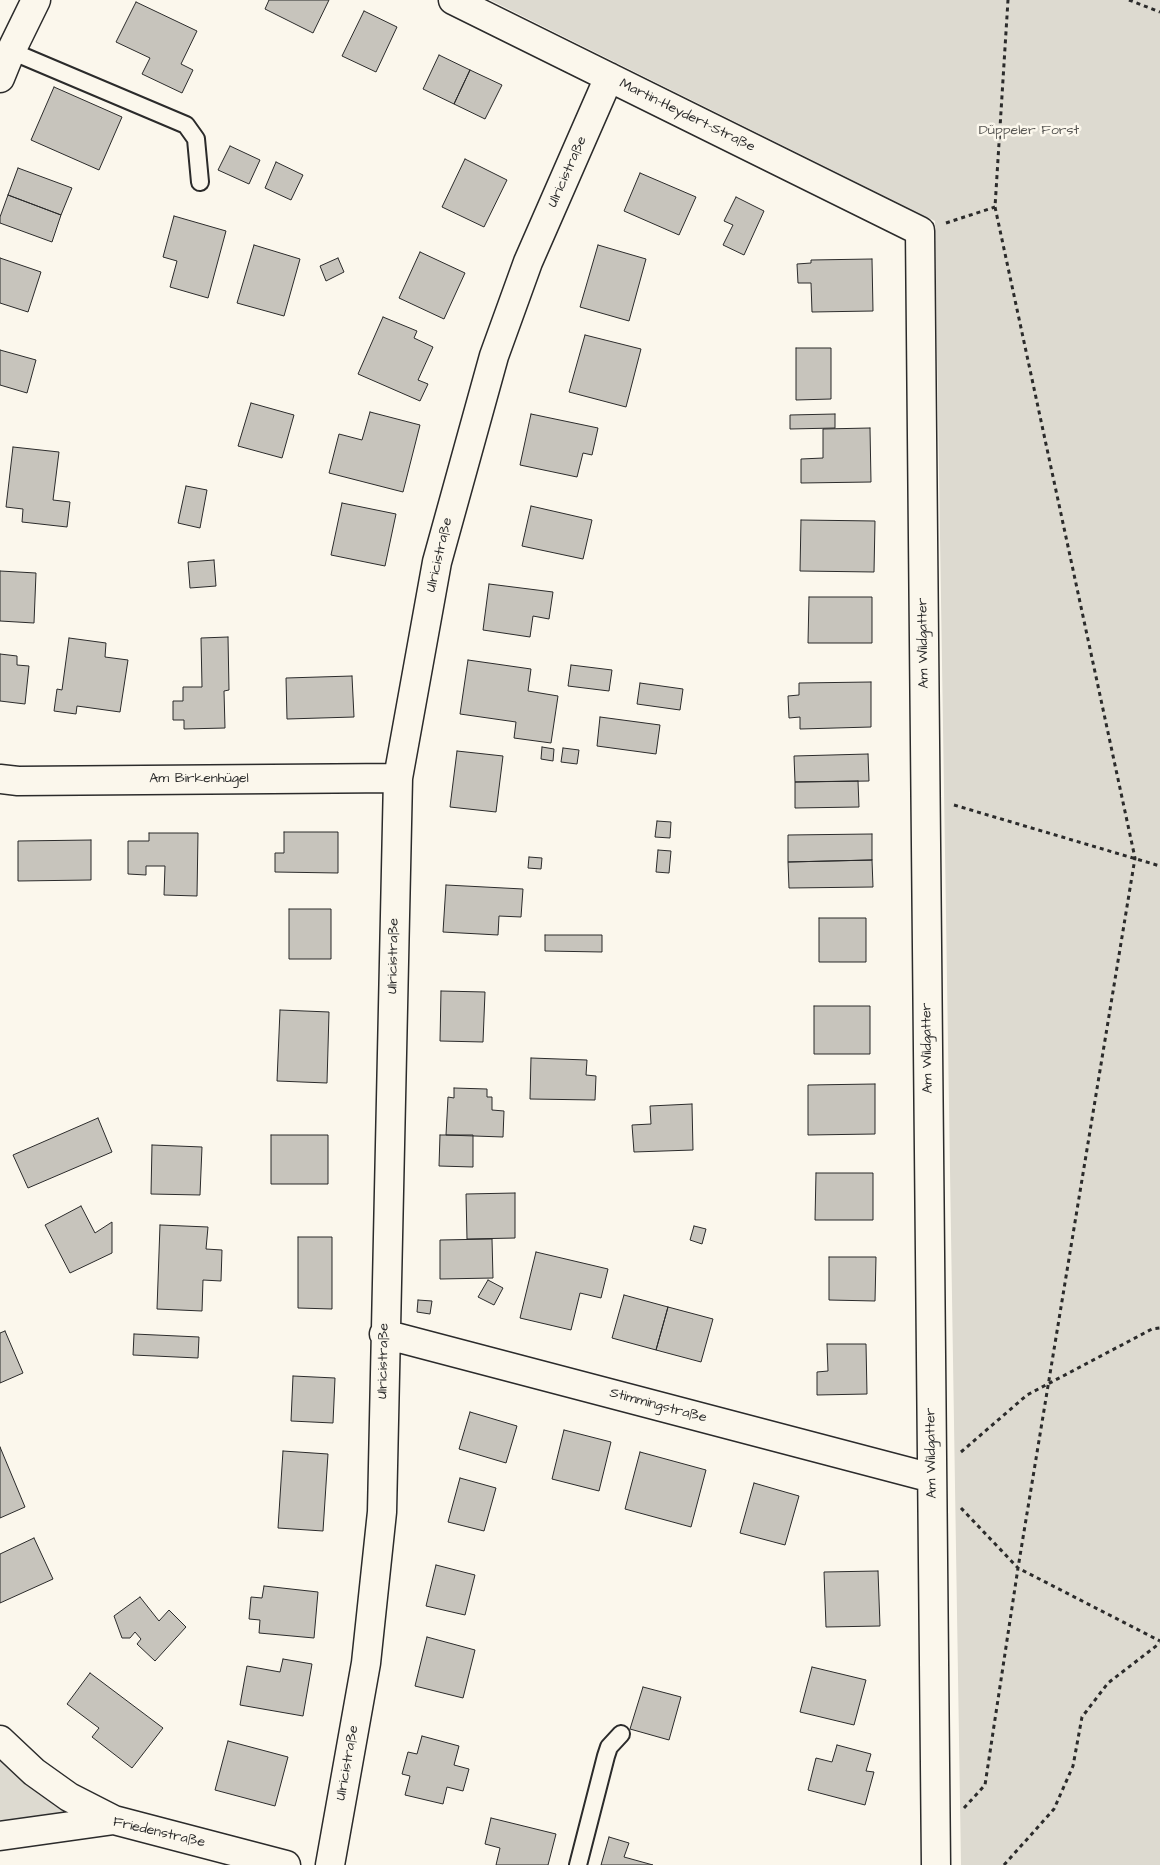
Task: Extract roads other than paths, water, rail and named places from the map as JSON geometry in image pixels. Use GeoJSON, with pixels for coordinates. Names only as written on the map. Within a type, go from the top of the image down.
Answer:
{"type":"FeatureCollection","features":[{"type":"Feature","properties":{"kind":"street"},"geometry":{"type":"LineString","coordinates":[[0,78],[36,0]]}},
{"type":"Feature","properties":{"kind":"street","name":"Martin-Heydert-Straße"},"geometry":{"type":"LineString","coordinates":[[454,0],[920,231]]}},
{"type":"Feature","properties":{"kind":"street","name":"Ulricistraße"},"geometry":{"type":"LineString","coordinates":[[330,1865],[366,1664],[382,1512],[384,1334],[398,778],[437,562],[494,356],[528,262],[609,77]]}},
{"type":"Feature","properties":{"kind":"street","name":"Am Wildgatter"},"geometry":{"type":"LineString","coordinates":[[920,231],[936,1853]]}},
{"type":"Feature","properties":{"kind":"street","name":"Am Birkenhügel"},"geometry":{"type":"LineString","coordinates":[[0,779],[18,781],[398,778]]}},
{"type":"Feature","properties":{"kind":"street","name":"Stimmingstraße"},"geometry":{"type":"LineString","coordinates":[[384,1334],[932,1478]]}},
{"type":"Feature","properties":{"kind":"street"},"geometry":{"type":"LineString","coordinates":[[0,1740],[34,1772],[69,1797],[114,1820]]}},
{"type":"Feature","properties":{"kind":"street","name":"Friedenstraße"},"geometry":{"type":"LineString","coordinates":[[0,1836],[114,1820],[286,1865]]}},
{"type":"Feature","properties":{"kind":"lane"},"geometry":{"type":"LineString","coordinates":[[11,51],[186,125],[196,139],[200,182]]}},
{"type":"Feature","properties":{"kind":"lane"},"geometry":{"type":"LineString","coordinates":[[578,1865],[606,1756],[609,1747],[621,1734]]}},
{"type":"Feature","properties":{"kind":"park label","name":"Düppeler Forst"},"geometry":{"type":"Point","coordinates":[1029,131]}}]}
